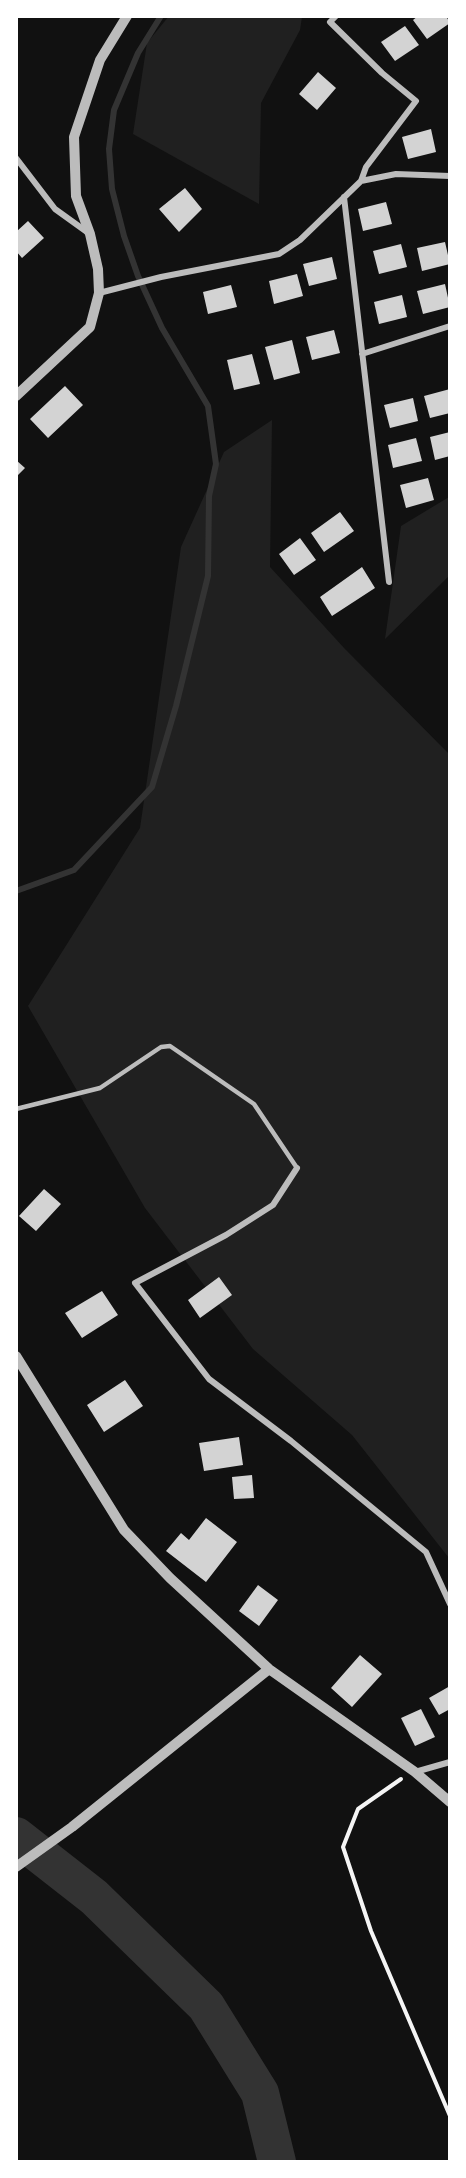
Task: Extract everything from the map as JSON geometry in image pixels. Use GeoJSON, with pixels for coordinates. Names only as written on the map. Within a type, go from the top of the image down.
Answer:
{"type":"FeatureCollection","features":[{"type":"Feature","properties":{"kind":"street"},"geometry":{"type":"LineString","coordinates":[[16,396],[90,327],[99,293],[98,269],[90,234],[76,196],[74,137],[100,60],[127,16]]}},
{"type":"Feature","properties":{"kind":"street"},"geometry":{"type":"LineString","coordinates":[[99,293],[161,277],[279,254],[300,240],[361,181],[366,167],[416,101],[330,22],[336,16]]}},
{"type":"Feature","properties":{"kind":"street"},"geometry":{"type":"LineString","coordinates":[[16,158],[55,209],[90,234]]}},
{"type":"Feature","properties":{"kind":"street"},"geometry":{"type":"LineString","coordinates":[[361,181],[396,174],[450,176]]}},
{"type":"Feature","properties":{"kind":"street"},"geometry":{"type":"LineString","coordinates":[[344,197],[389,582]]}},
{"type":"Feature","properties":{"kind":"street"},"geometry":{"type":"LineString","coordinates":[[362,354],[450,326]]}},
{"type":"Feature","properties":{"kind":"street"},"geometry":{"type":"LineString","coordinates":[[297,1168],[273,1205],[226,1235],[135,1283],[209,1379],[291,1441],[426,1552],[450,1604]]}},
{"type":"Feature","properties":{"kind":"street"},"geometry":{"type":"LineString","coordinates":[[16,1356],[124,1530],[170,1578],[269,1669],[415,1772],[450,1802]]}},
{"type":"Feature","properties":{"kind":"street"},"geometry":{"type":"LineString","coordinates":[[16,1867],[72,1827],[269,1669]]}},
{"type":"Feature","properties":{"kind":"street"},"geometry":{"type":"LineString","coordinates":[[415,1772],[450,1762]]}},
{"type":"Feature","properties":{"kind":"lane"},"geometry":{"type":"LineString","coordinates":[[16,1109],[100,1088],[161,1047],[170,1046],[254,1104],[297,1168]]}},
{"type":"Feature","properties":{"kind":"path"},"geometry":{"type":"LineString","coordinates":[[415,1772],[358,1809],[343,1847],[371,1931],[450,2116]]}},
{"type":"Feature","properties":{"kind":"shaded area"},"geometry":{"type":"Polygon","coordinates":[[[169,16],[302,17],[300,30],[261,103],[259,204],[133,134],[147,43],[169,16]]]}},
{"type":"Feature","properties":{"kind":"shaded area"},"geometry":{"type":"Polygon","coordinates":[[[272,420],[270,567],[345,649],[449,754],[449,1558],[352,1435],[253,1349],[145,1208],[28,1006],[140,828],[181,547],[224,452],[272,420]]]}},
{"type":"Feature","properties":{"kind":"shaded area"},"geometry":{"type":"Polygon","coordinates":[[[449,497],[449,576],[385,639],[401,526],[449,497]]]}},
{"type":"Feature","properties":{"kind":"building"},"geometry":{"type":"Polygon","coordinates":[[[418,16],[446,16],[450,23],[427,39],[413,20],[418,16]]]}},
{"type":"Feature","properties":{"kind":"building"},"geometry":{"type":"Polygon","coordinates":[[[405,26],[419,45],[395,61],[381,42],[405,26]]]}},
{"type":"Feature","properties":{"kind":"building"},"geometry":{"type":"Polygon","coordinates":[[[318,72],[336,88],[317,110],[299,94],[318,72]]]}},
{"type":"Feature","properties":{"kind":"building"},"geometry":{"type":"Polygon","coordinates":[[[431,129],[436,152],[408,159],[402,137],[431,129]]]}},
{"type":"Feature","properties":{"kind":"building"},"geometry":{"type":"Polygon","coordinates":[[[185,188],[202,209],[179,232],[159,209],[185,188]]]}},
{"type":"Feature","properties":{"kind":"building"},"geometry":{"type":"Polygon","coordinates":[[[386,202],[392,224],[363,231],[358,209],[386,202]]]}},
{"type":"Feature","properties":{"kind":"building"},"geometry":{"type":"Polygon","coordinates":[[[28,221],[44,238],[22,258],[16,251],[16,232],[28,221]]]}},
{"type":"Feature","properties":{"kind":"building"},"geometry":{"type":"Polygon","coordinates":[[[445,242],[450,264],[422,271],[417,248],[445,242]]]}},
{"type":"Feature","properties":{"kind":"building"},"geometry":{"type":"Polygon","coordinates":[[[401,244],[407,267],[379,274],[373,251],[401,244]]]}},
{"type":"Feature","properties":{"kind":"building"},"geometry":{"type":"Polygon","coordinates":[[[332,257],[337,279],[309,286],[303,264],[332,257]]]}},
{"type":"Feature","properties":{"kind":"building"},"geometry":{"type":"Polygon","coordinates":[[[297,274],[303,296],[274,304],[269,281],[297,274]]]}},
{"type":"Feature","properties":{"kind":"building"},"geometry":{"type":"Polygon","coordinates":[[[445,284],[450,307],[423,314],[417,291],[445,284]]]}},
{"type":"Feature","properties":{"kind":"building"},"geometry":{"type":"Polygon","coordinates":[[[231,285],[237,307],[208,314],[203,292],[231,285]]]}},
{"type":"Feature","properties":{"kind":"building"},"geometry":{"type":"Polygon","coordinates":[[[402,295],[407,317],[379,324],[374,302],[402,295]]]}},
{"type":"Feature","properties":{"kind":"building"},"geometry":{"type":"Polygon","coordinates":[[[334,330],[340,353],[312,360],[306,337],[334,330]]]}},
{"type":"Feature","properties":{"kind":"building"},"geometry":{"type":"Polygon","coordinates":[[[292,340],[300,373],[274,380],[265,347],[292,340]]]}},
{"type":"Feature","properties":{"kind":"building"},"geometry":{"type":"Polygon","coordinates":[[[252,354],[260,384],[234,390],[227,360],[252,354]]]}},
{"type":"Feature","properties":{"kind":"building"},"geometry":{"type":"Polygon","coordinates":[[[65,386],[83,405],[48,438],[30,419],[65,386]]]}},
{"type":"Feature","properties":{"kind":"building"},"geometry":{"type":"Polygon","coordinates":[[[450,389],[450,413],[430,418],[424,396],[450,389]]]}},
{"type":"Feature","properties":{"kind":"building"},"geometry":{"type":"Polygon","coordinates":[[[413,398],[418,421],[390,428],[384,405],[413,398]]]}},
{"type":"Feature","properties":{"kind":"building"},"geometry":{"type":"Polygon","coordinates":[[[450,432],[450,456],[435,460],[430,437],[450,432]]]}},
{"type":"Feature","properties":{"kind":"building"},"geometry":{"type":"Polygon","coordinates":[[[416,438],[422,461],[393,468],[388,445],[416,438]]]}},
{"type":"Feature","properties":{"kind":"building"},"geometry":{"type":"Polygon","coordinates":[[[16,460],[25,468],[16,477],[16,460]]]}},
{"type":"Feature","properties":{"kind":"building"},"geometry":{"type":"Polygon","coordinates":[[[428,478],[434,500],[406,508],[400,485],[428,478]]]}},
{"type":"Feature","properties":{"kind":"building"},"geometry":{"type":"Polygon","coordinates":[[[340,512],[354,531],[324,552],[311,533],[340,512]]]}},
{"type":"Feature","properties":{"kind":"building"},"geometry":{"type":"Polygon","coordinates":[[[300,538],[316,560],[294,575],[279,554],[300,538]]]}},
{"type":"Feature","properties":{"kind":"building"},"geometry":{"type":"Polygon","coordinates":[[[362,567],[375,588],[332,616],[320,597],[362,567]]]}},
{"type":"Feature","properties":{"kind":"building"},"geometry":{"type":"Polygon","coordinates":[[[44,1189],[61,1204],[36,1231],[19,1216],[44,1189]]]}},
{"type":"Feature","properties":{"kind":"building"},"geometry":{"type":"Polygon","coordinates":[[[219,1277],[232,1295],[200,1318],[188,1300],[219,1277]]]}},
{"type":"Feature","properties":{"kind":"building"},"geometry":{"type":"Polygon","coordinates":[[[102,1291],[118,1315],[82,1338],[65,1313],[102,1291]]]}},
{"type":"Feature","properties":{"kind":"building"},"geometry":{"type":"Polygon","coordinates":[[[125,1380],[143,1406],[104,1432],[87,1405],[125,1380]]]}},
{"type":"Feature","properties":{"kind":"building"},"geometry":{"type":"Polygon","coordinates":[[[239,1437],[243,1465],[204,1471],[199,1443],[239,1437]]]}},
{"type":"Feature","properties":{"kind":"building"},"geometry":{"type":"Polygon","coordinates":[[[252,1475],[254,1498],[234,1499],[232,1477],[252,1475]]]}},
{"type":"Feature","properties":{"kind":"building"},"geometry":{"type":"Polygon","coordinates":[[[206,1518],[237,1542],[206,1582],[166,1551],[181,1533],[189,1540],[206,1518]]]}},
{"type":"Feature","properties":{"kind":"building"},"geometry":{"type":"Polygon","coordinates":[[[258,1585],[278,1600],[259,1626],[239,1611],[258,1585]]]}},
{"type":"Feature","properties":{"kind":"building"},"geometry":{"type":"Polygon","coordinates":[[[360,1655],[382,1674],[352,1707],[331,1688],[360,1655]]]}},
{"type":"Feature","properties":{"kind":"building"},"geometry":{"type":"Polygon","coordinates":[[[450,1686],[450,1709],[439,1715],[429,1698],[450,1686]]]}},
{"type":"Feature","properties":{"kind":"building"},"geometry":{"type":"Polygon","coordinates":[[[421,1709],[435,1737],[415,1746],[401,1718],[421,1709]]]}},
{"type":"Feature","properties":{"kind":"waterway"},"geometry":{"type":"LineString","coordinates":[[16,891],[74,870],[152,787],[176,706],[208,576],[209,496],[216,464],[208,406],[162,328],[138,276],[124,236],[112,189],[109,149],[114,110],[138,53],[161,16]]}},
{"type":"Feature","properties":{"kind":"waterway"},"geometry":{"type":"LineString","coordinates":[[16,1836],[94,1897],[206,2006],[260,2093],[277,2162]]}}]}
